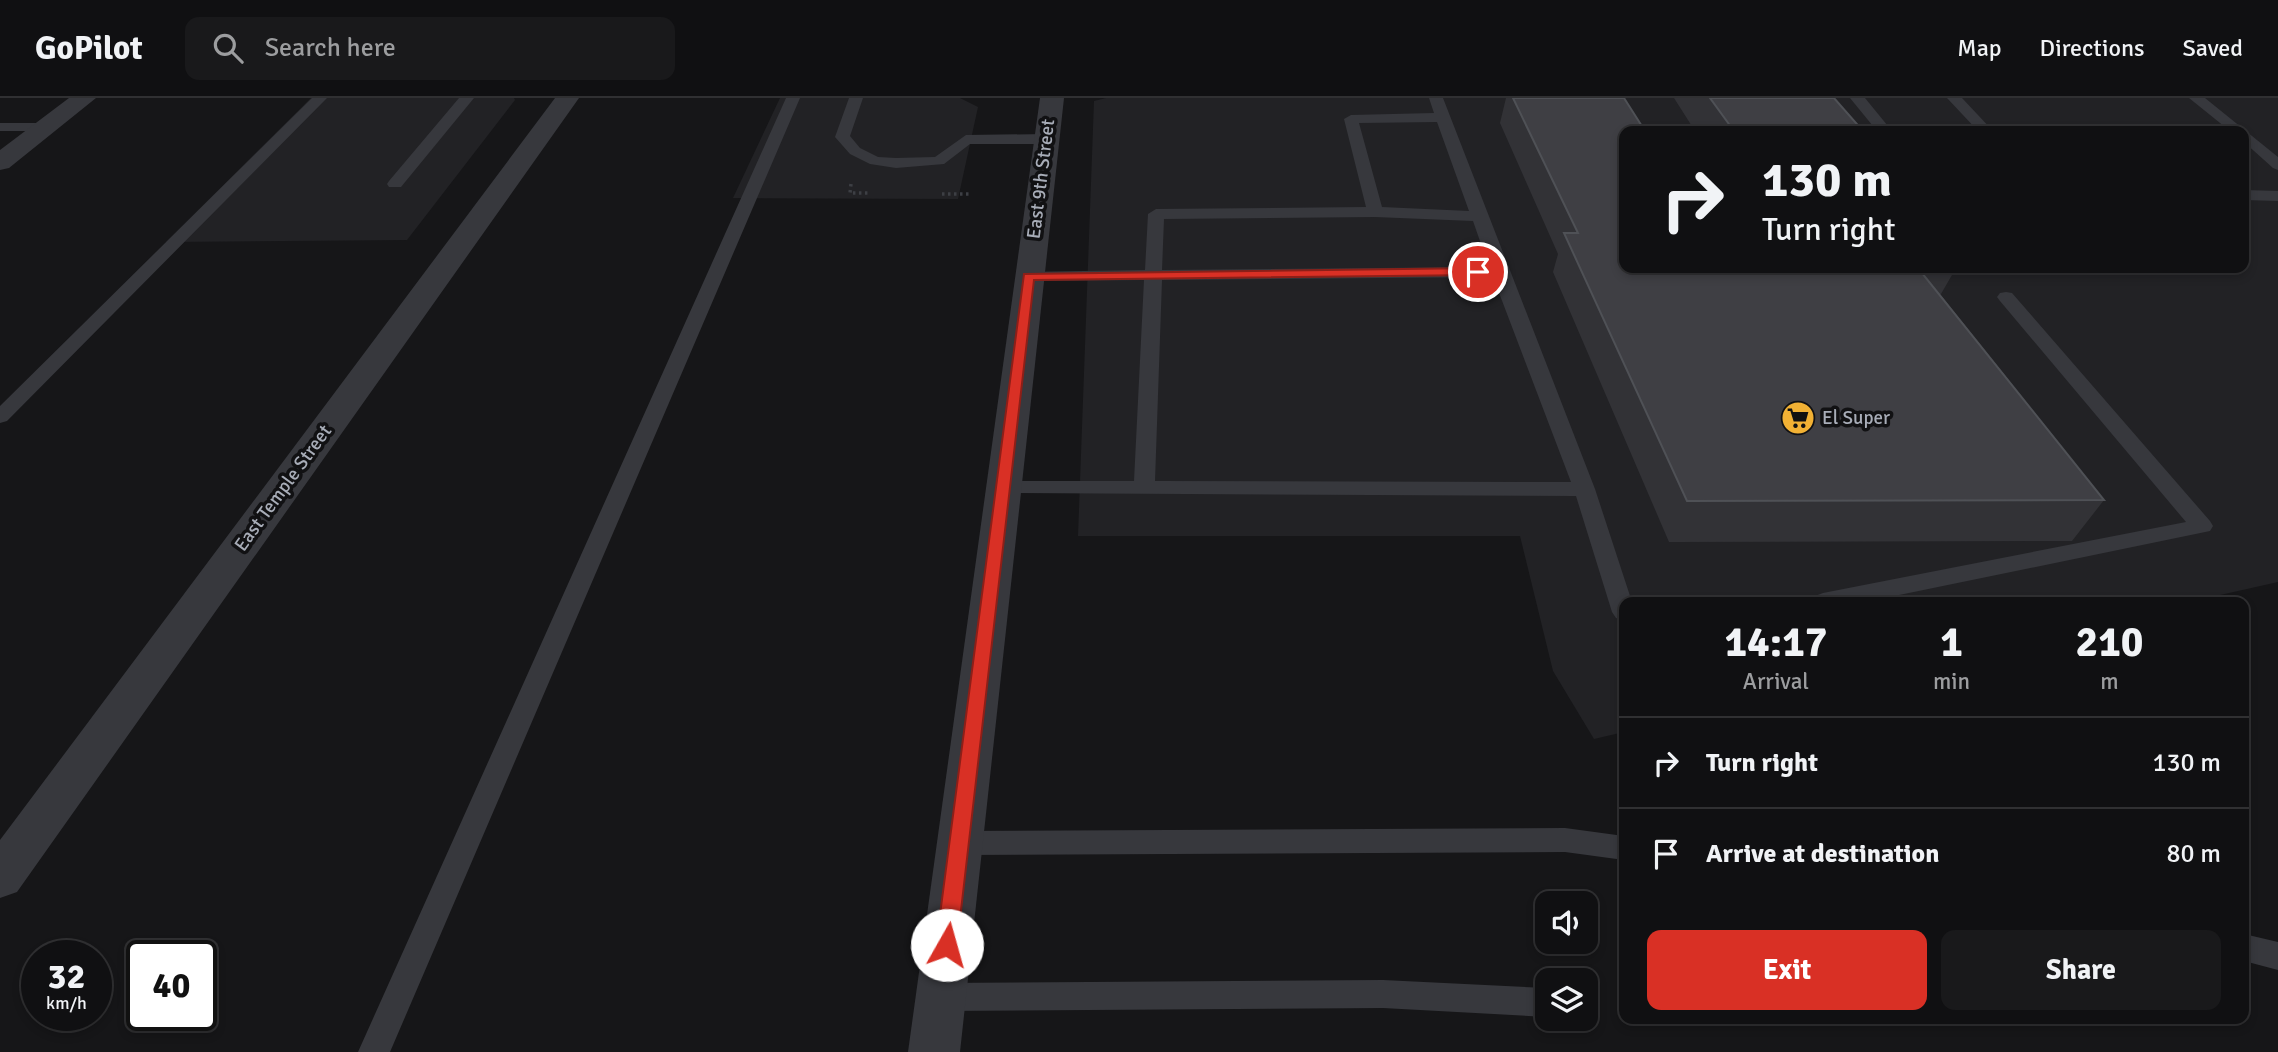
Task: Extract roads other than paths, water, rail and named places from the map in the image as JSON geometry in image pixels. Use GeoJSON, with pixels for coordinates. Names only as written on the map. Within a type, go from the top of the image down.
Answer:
{"type":"FeatureCollection","features":[{"type":"Feature","properties":{"kind":"street"},"geometry":{"type":"LineString","coordinates":[[0,162],[84,98]]}},
{"type":"Feature","properties":{"kind":"street","name":"East Temple Street"},"geometry":{"type":"LineString","coordinates":[[0,877],[567,98]]}},
{"type":"Feature","properties":{"kind":"street","name":"East 9th Street"},"geometry":{"type":"LineString","coordinates":[[934,1052],[1052,98]]}},
{"type":"Feature","properties":{"kind":"lane"},"geometry":{"type":"LineString","coordinates":[[0,417],[320,98]]}},
{"type":"Feature","properties":{"kind":"lane"},"geometry":{"type":"LineString","coordinates":[[395,184],[467,98]]}},
{"type":"Feature","properties":{"kind":"lane"},"geometry":{"type":"LineString","coordinates":[[374,1052],[793,98]]}},
{"type":"Feature","properties":{"kind":"lane"},"geometry":{"type":"LineString","coordinates":[[856,98],[842,137],[855,151],[875,161],[939,161],[966,140],[1047,139]]}},
{"type":"Feature","properties":{"kind":"lane"},"geometry":{"type":"LineString","coordinates":[[1436,98],[1584,489],[1619,597]]}},
{"type":"Feature","properties":{"kind":"lane"},"geometry":{"type":"LineString","coordinates":[[1857,98],[1881,126]]}},
{"type":"Feature","properties":{"kind":"lane"},"geometry":{"type":"LineString","coordinates":[[1954,98],[1981,126]]}},
{"type":"Feature","properties":{"kind":"lane"},"geometry":{"type":"LineString","coordinates":[[2196,98],[2232,126]]}},
{"type":"Feature","properties":{"kind":"lane"},"geometry":{"type":"LineString","coordinates":[[1375,212],[1352,119],[1443,117]]}},
{"type":"Feature","properties":{"kind":"lane"},"geometry":{"type":"LineString","coordinates":[[0,127],[46,127]]}},
{"type":"Feature","properties":{"kind":"lane"},"geometry":{"type":"LineString","coordinates":[[2249,139],[2278,164]]}},
{"type":"Feature","properties":{"kind":"lane"},"geometry":{"type":"LineString","coordinates":[[2249,195],[2278,196]]}},
{"type":"Feature","properties":{"kind":"lane"},"geometry":{"type":"LineString","coordinates":[[1144,488],[1156,214],[1375,212],[1480,216]]}},
{"type":"Feature","properties":{"kind":"lane"},"geometry":{"type":"LineString","coordinates":[[1029,276],[1500,272]]}},
{"type":"Feature","properties":{"kind":"lane"},"geometry":{"type":"LineString","coordinates":[[1848,597],[2202,526],[2006,297]]}},
{"type":"Feature","properties":{"kind":"lane"},"geometry":{"type":"LineString","coordinates":[[1003,488],[1584,489]]}},
{"type":"Feature","properties":{"kind":"lane"},"geometry":{"type":"LineString","coordinates":[[959,843],[1565,840],[1619,847]]}},
{"type":"Feature","properties":{"kind":"lane"},"geometry":{"type":"LineString","coordinates":[[2249,949],[2278,956]]}},
{"type":"Feature","properties":{"kind":"lane"},"geometry":{"type":"LineString","coordinates":[[940,996],[1383,994],[1535,1002]]}},
{"type":"Feature","properties":{"kind":"place","name":"El Super"},"geometry":{"type":"Point","coordinates":[1798,418]}}]}
